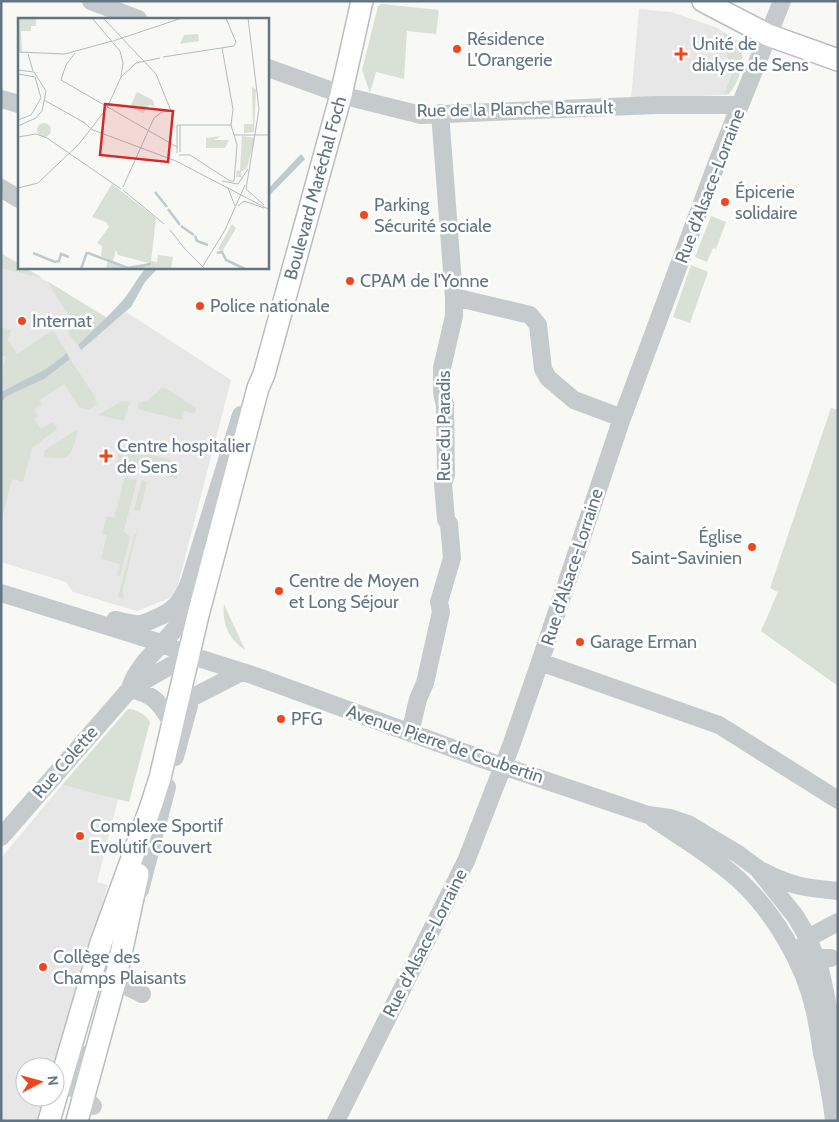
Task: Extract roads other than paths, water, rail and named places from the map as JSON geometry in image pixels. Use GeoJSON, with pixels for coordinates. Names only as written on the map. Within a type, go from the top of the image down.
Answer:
{"type":"FeatureCollection","features":[{"type":"Feature","properties":{"kind":"main road","name":"Boulevard Maréchal Foch"},"geometry":{"type":"LineString","coordinates":[[151,806],[173,724],[221,525],[341,95],[362,1]]}},
{"type":"Feature","properties":{"kind":"main road"},"geometry":{"type":"LineString","coordinates":[[354,38],[366,1]]}},
{"type":"Feature","properties":{"kind":"main road"},"geometry":{"type":"LineString","coordinates":[[703,1],[768,35],[838,60]]}},
{"type":"Feature","properties":{"kind":"main road"},"geometry":{"type":"LineString","coordinates":[[77,1121],[88,1101],[115,982],[151,806]]}},
{"type":"Feature","properties":{"kind":"main road"},"geometry":{"type":"LineString","coordinates":[[49,1121],[101,943],[151,806]]}},
{"type":"Feature","properties":{"kind":"street"},"geometry":{"type":"LineString","coordinates":[[91,1],[116,15],[132,18]]}},
{"type":"Feature","properties":{"kind":"street","name":"Rue d'Alsace-Lorraine"},"geometry":{"type":"LineString","coordinates":[[336,1121],[466,861],[503,766],[540,662],[622,418],[739,107],[756,70],[782,1]]}},
{"type":"Feature","properties":{"kind":"street","name":"Rue de la Planche Barrault"},"geometry":{"type":"LineString","coordinates":[[269,68],[341,95],[421,114],[656,105],[732,105],[739,107]]}},
{"type":"Feature","properties":{"kind":"street"},"geometry":{"type":"LineString","coordinates":[[1,99],[18,104]]}},
{"type":"Feature","properties":{"kind":"street","name":"Rue du Paradis"},"geometry":{"type":"LineString","coordinates":[[410,733],[418,699],[425,683],[441,612],[439,602],[452,558],[443,484],[446,475],[445,406],[442,392],[442,368],[454,316],[454,297],[440,113]]}},
{"type":"Feature","properties":{"kind":"street"},"geometry":{"type":"LineString","coordinates":[[1,188],[18,198]]}},
{"type":"Feature","properties":{"kind":"street"},"geometry":{"type":"LineString","coordinates":[[454,297],[534,317],[539,329],[543,369],[548,378],[574,400],[622,418]]}},
{"type":"Feature","properties":{"kind":"street","name":"Boulevard Maréchal Foch"},"geometry":{"type":"LineString","coordinates":[[162,616],[173,609],[183,598],[247,396],[264,374]]}},
{"type":"Feature","properties":{"kind":"street","name":"Boulevard Maréchal Foch"},"geometry":{"type":"LineString","coordinates":[[161,643],[181,620],[207,543],[221,525]]}},
{"type":"Feature","properties":{"kind":"street","name":"Avenue Pierre de Coubertin"},"geometry":{"type":"LineString","coordinates":[[1,593],[161,643],[189,655],[242,672],[503,766],[648,814],[688,824],[722,844],[756,868],[796,917],[808,938],[828,956],[820,969],[831,1020],[835,1057],[834,1092]]}},
{"type":"Feature","properties":{"kind":"street","name":"Avenue Pierre de Coubertin"},"geometry":{"type":"LineString","coordinates":[[31,602],[136,624],[162,616]]}},
{"type":"Feature","properties":{"kind":"street","name":"Rue Colette"},"geometry":{"type":"LineString","coordinates":[[130,689],[134,677],[161,643]]}},
{"type":"Feature","properties":{"kind":"street","name":"Rue Colette"},"geometry":{"type":"LineString","coordinates":[[1,837],[130,689],[189,655]]}},
{"type":"Feature","properties":{"kind":"street"},"geometry":{"type":"LineString","coordinates":[[540,662],[719,725],[838,800]]}},
{"type":"Feature","properties":{"kind":"street"},"geometry":{"type":"LineString","coordinates":[[115,982],[191,698],[242,672]]}},
{"type":"Feature","properties":{"kind":"street"},"geometry":{"type":"LineString","coordinates":[[130,689],[144,692],[158,701],[173,724]]}},
{"type":"Feature","properties":{"kind":"street","name":"Avenue Pierre de Coubertin"},"geometry":{"type":"LineString","coordinates":[[648,814],[704,852],[738,879],[753,894],[777,926],[796,958],[808,985],[834,1092]]}},
{"type":"Feature","properties":{"kind":"street"},"geometry":{"type":"LineString","coordinates":[[756,868],[778,880],[802,887],[838,890]]}},
{"type":"Feature","properties":{"kind":"street"},"geometry":{"type":"LineString","coordinates":[[796,958],[808,938],[838,922]]}},
{"type":"Feature","properties":{"kind":"street"},"geometry":{"type":"LineString","coordinates":[[796,958],[828,956]]}},
{"type":"Feature","properties":{"kind":"street"},"geometry":{"type":"LineString","coordinates":[[88,1101],[76,1090],[73,1067],[86,1025],[88,990],[102,980],[115,982],[142,994]]}},
{"type":"Feature","properties":{"kind":"street"},"geometry":{"type":"LineString","coordinates":[[834,1092],[834,1121]]}},
{"type":"Feature","properties":{"kind":"place","name":"Résidence L'Orangerie"},"geometry":{"type":"Point","coordinates":[457,49]}},
{"type":"Feature","properties":{"kind":"place","name":"Unité de dialyse de Sens"},"geometry":{"type":"Point","coordinates":[681,54]}},
{"type":"Feature","properties":{"kind":"place","name":"Épicerie solidaire"},"geometry":{"type":"Point","coordinates":[725,202]}},
{"type":"Feature","properties":{"kind":"place","name":"Parking Sécurité sociale"},"geometry":{"type":"Point","coordinates":[364,215]}},
{"type":"Feature","properties":{"kind":"place","name":"CPAM de l'Yonne"},"geometry":{"type":"Point","coordinates":[350,281]}},
{"type":"Feature","properties":{"kind":"place","name":"Police nationale"},"geometry":{"type":"Point","coordinates":[200,306]}},
{"type":"Feature","properties":{"kind":"place","name":"Internat"},"geometry":{"type":"Point","coordinates":[22,321]}},
{"type":"Feature","properties":{"kind":"place","name":"Centre hospitalier de Sens"},"geometry":{"type":"Point","coordinates":[106,456]}},
{"type":"Feature","properties":{"kind":"place","name":"Église Saint-Savinien"},"geometry":{"type":"Point","coordinates":[752,547]}},
{"type":"Feature","properties":{"kind":"place","name":"Centre de Moyen et Long Séjour"},"geometry":{"type":"Point","coordinates":[279,591]}},
{"type":"Feature","properties":{"kind":"place","name":"Garage Erman"},"geometry":{"type":"Point","coordinates":[580,642]}},
{"type":"Feature","properties":{"kind":"place","name":"PFG"},"geometry":{"type":"Point","coordinates":[281,719]}},
{"type":"Feature","properties":{"kind":"place","name":"Complexe Sportif Evolutif Couvert"},"geometry":{"type":"Point","coordinates":[80,836]}},
{"type":"Feature","properties":{"kind":"place","name":"Collège des Champs Plaisants"},"geometry":{"type":"Point","coordinates":[43,967]}}]}
